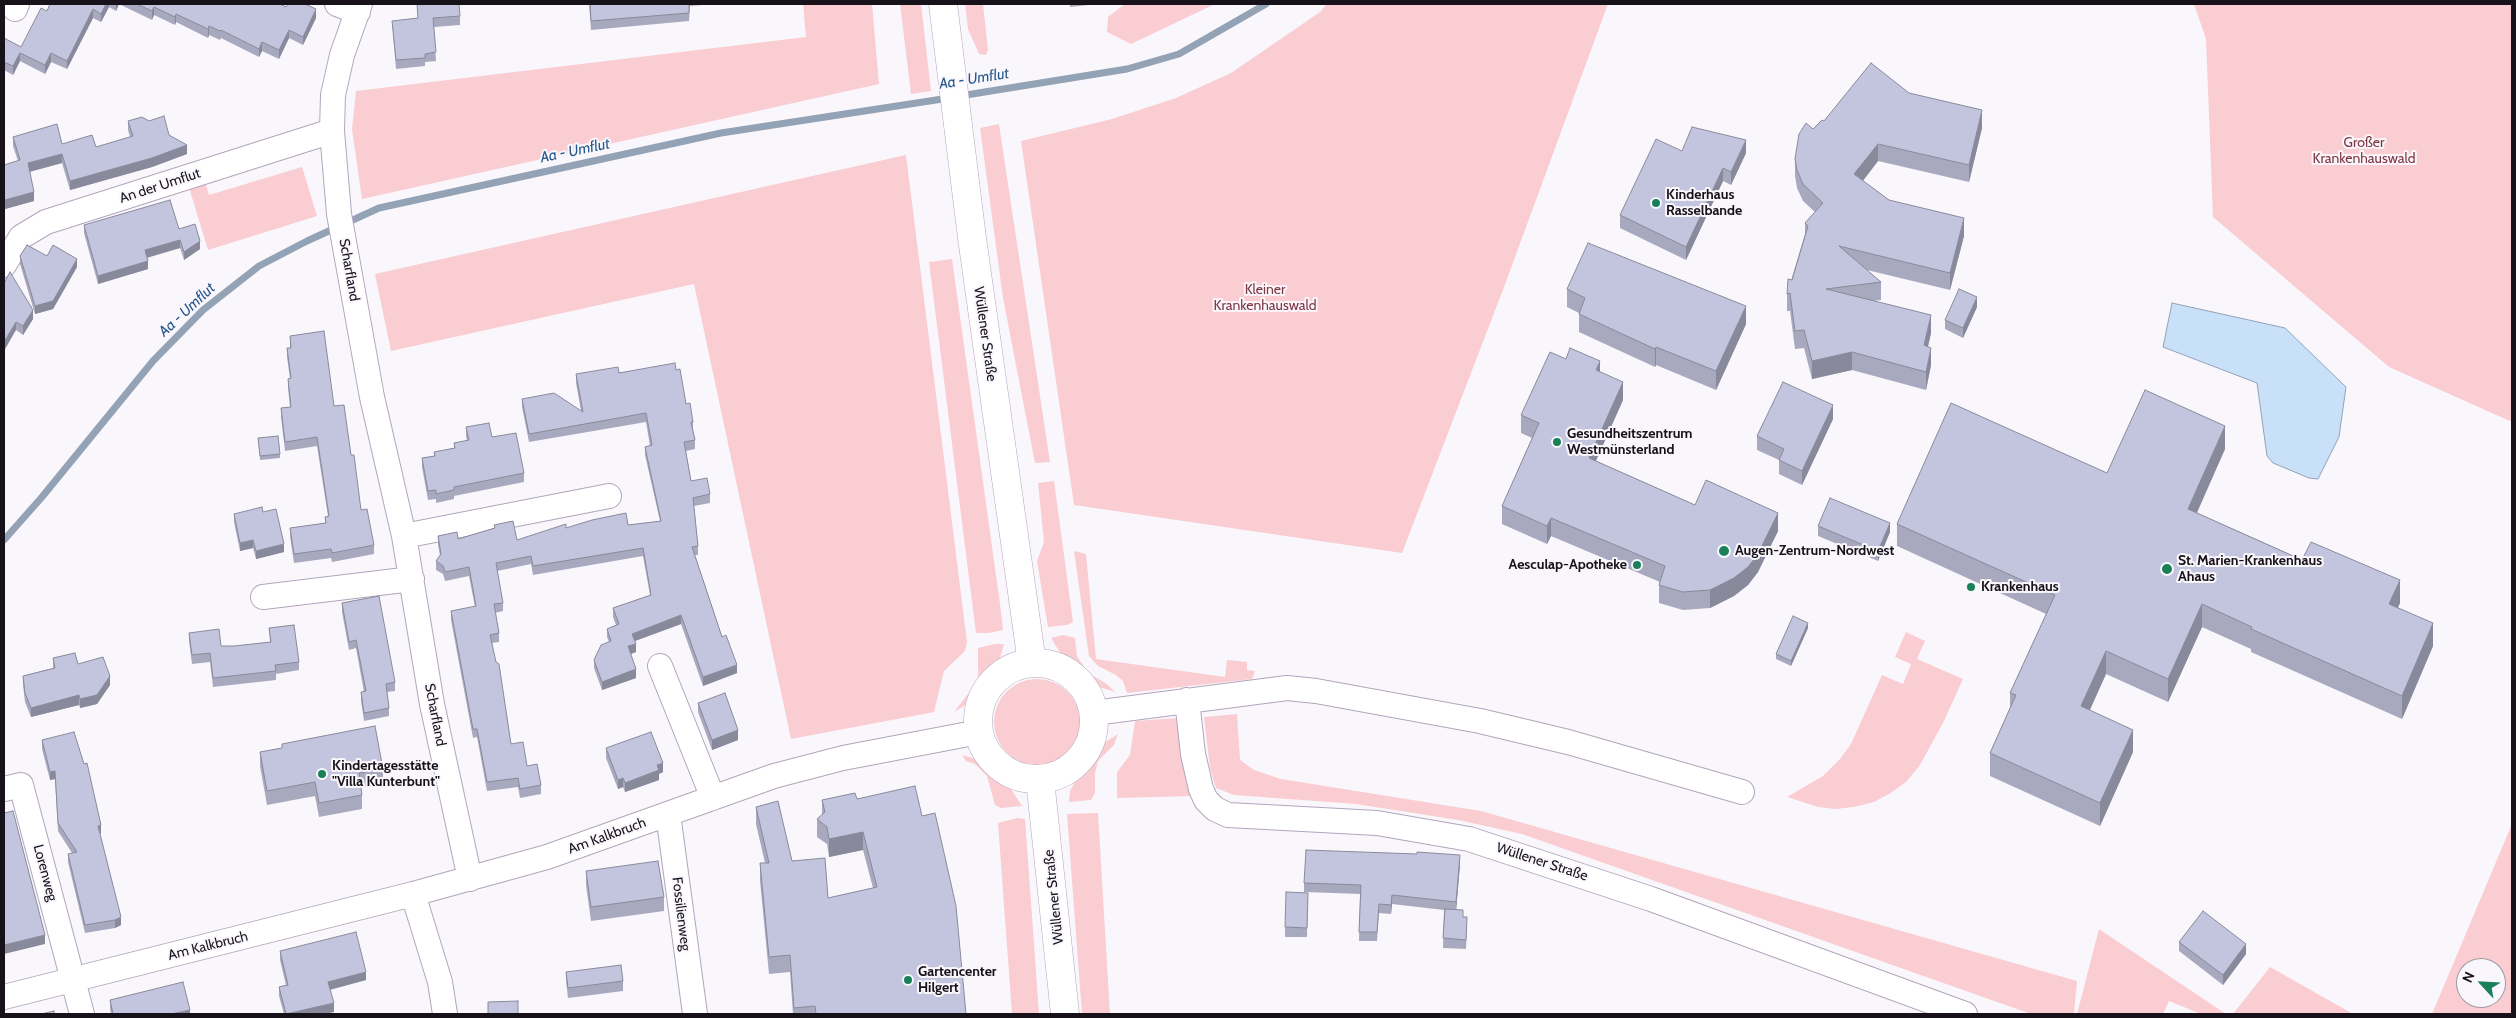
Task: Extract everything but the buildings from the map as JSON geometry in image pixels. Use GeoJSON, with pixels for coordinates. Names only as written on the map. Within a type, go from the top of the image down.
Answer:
{"type":"FeatureCollection","features":[{"type":"Feature","properties":{"kind":"main road","name":"Wüllener Straße"},"geometry":{"type":"LineString","coordinates":[[943,4],[956,117],[1032,663]]}},
{"type":"Feature","properties":{"kind":"main road"},"geometry":{"type":"LineString","coordinates":[[1032,663],[1049,664],[1066,670],[1080,682],[1090,696],[1094,713],[1094,732],[1088,749],[1076,764],[1061,774],[1040,780],[1024,779],[1007,772],[993,761],[983,745],[979,732],[979,709],[986,692],[998,677],[1013,667],[1032,663]]}},
{"type":"Feature","properties":{"kind":"main road","name":"Wüllener Straße"},"geometry":{"type":"LineString","coordinates":[[1040,780],[1066,1014]]}},
{"type":"Feature","properties":{"kind":"street","name":"Scharfland"},"geometry":{"type":"LineString","coordinates":[[352,6],[334,95],[332,131],[339,214],[372,397],[404,536],[432,704],[470,879]]}},
{"type":"Feature","properties":{"kind":"street","name":"An der Umflut"},"geometry":{"type":"LineString","coordinates":[[4,265],[21,237],[46,222],[332,131]]}},
{"type":"Feature","properties":{"kind":"street"},"geometry":{"type":"LineString","coordinates":[[404,536],[609,496]]}},
{"type":"Feature","properties":{"kind":"street"},"geometry":{"type":"LineString","coordinates":[[263,597],[412,580]]}},
{"type":"Feature","properties":{"kind":"street"},"geometry":{"type":"LineString","coordinates":[[660,666],[713,798]]}},
{"type":"Feature","properties":{"kind":"street"},"geometry":{"type":"LineString","coordinates":[[1094,713],[1287,688],[1316,691],[1480,721],[1568,742],[1742,792]]}},
{"type":"Feature","properties":{"kind":"street","name":"Wüllener Straße"},"geometry":{"type":"LineString","coordinates":[[1187,700],[1193,754],[1201,789],[1206,800],[1215,810],[1228,815],[1377,823],[1469,839],[1651,899],[1964,1014]]}},
{"type":"Feature","properties":{"kind":"street","name":"Am Kalkbruch"},"geometry":{"type":"LineString","coordinates":[[4,997],[413,894],[547,857],[774,776],[844,758],[979,732]]}},
{"type":"Feature","properties":{"kind":"street","name":"Lorenweg"},"geometry":{"type":"LineString","coordinates":[[4,789],[22,785],[73,980]]}},
{"type":"Feature","properties":{"kind":"street","name":"Fossilienweg"},"geometry":{"type":"LineString","coordinates":[[668,814],[694,1014]]}},
{"type":"Feature","properties":{"kind":"street"},"geometry":{"type":"LineString","coordinates":[[413,894],[440,982],[445,1014]]}},
{"type":"Feature","properties":{"kind":"street"},"geometry":{"type":"LineString","coordinates":[[73,980],[82,1014]]}},
{"type":"Feature","properties":{"kind":"green space"},"geometry":{"type":"Polygon","coordinates":[[[803,4],[872,4],[879,84],[362,199],[352,129],[356,91],[806,37],[803,4]]]}},
{"type":"Feature","properties":{"kind":"green space"},"geometry":{"type":"Polygon","coordinates":[[[900,4],[921,4],[931,91],[911,94],[900,4]]]}},
{"type":"Feature","properties":{"kind":"green space"},"geometry":{"type":"Polygon","coordinates":[[[965,4],[983,4],[988,50],[986,55],[979,54],[968,29],[965,4]]]}},
{"type":"Feature","properties":{"kind":"green space"},"geometry":{"type":"Polygon","coordinates":[[[1125,4],[1215,4],[1131,44],[1107,32],[1108,17],[1125,4]]]}},
{"type":"Feature","properties":{"kind":"green space","name":"Kleiner Krankenhauswald"},"geometry":{"type":"Polygon","coordinates":[[[1327,4],[1608,4],[1504,287],[1402,553],[1074,505],[1021,141],[1112,119],[1176,98],[1231,73],[1320,12],[1327,4]]]}},
{"type":"Feature","properties":{"kind":"green space","name":"Großer Krankenhauswald"},"geometry":{"type":"Polygon","coordinates":[[[2194,4],[2512,4],[2512,422],[2389,367],[2213,217],[2206,39],[2194,4]]]}},
{"type":"Feature","properties":{"kind":"green space"},"geometry":{"type":"Polygon","coordinates":[[[999,124],[1050,462],[1035,463],[1003,298],[980,128],[999,124]]]}},
{"type":"Feature","properties":{"kind":"green space"},"geometry":{"type":"Polygon","coordinates":[[[906,155],[967,642],[965,651],[944,671],[934,712],[791,739],[694,284],[391,351],[375,274],[906,155]]]}},
{"type":"Feature","properties":{"kind":"green space"},"geometry":{"type":"Polygon","coordinates":[[[302,167],[317,216],[208,250],[188,184],[204,179],[209,195],[302,167]]]}},
{"type":"Feature","properties":{"kind":"green space"},"geometry":{"type":"Polygon","coordinates":[[[952,259],[1003,630],[989,633],[976,633],[929,262],[952,259]]]}},
{"type":"Feature","properties":{"kind":"green space"},"geometry":{"type":"Polygon","coordinates":[[[1054,481],[1073,622],[1067,625],[1048,627],[1037,561],[1044,542],[1038,483],[1054,481]]]}},
{"type":"Feature","properties":{"kind":"green space"},"geometry":{"type":"Polygon","coordinates":[[[1074,551],[1086,554],[1096,659],[1225,677],[1227,660],[1247,662],[1247,670],[1255,671],[1252,679],[1127,693],[1123,681],[1116,675],[1098,666],[1089,656],[1074,551]]]}},
{"type":"Feature","properties":{"kind":"green space"},"geometry":{"type":"Polygon","coordinates":[[[1906,632],[1925,641],[1917,659],[1963,679],[1943,723],[1920,765],[1906,782],[1889,794],[1874,802],[1854,807],[1835,809],[1818,807],[1787,797],[1823,776],[1840,759],[1851,744],[1882,675],[1903,684],[1911,664],[1895,657],[1906,632]]]}},
{"type":"Feature","properties":{"kind":"green space"},"geometry":{"type":"Polygon","coordinates":[[[1063,635],[1075,638],[1077,656],[1088,673],[1107,684],[1115,692],[1096,686],[1064,659],[1051,638],[1063,635]]]}},
{"type":"Feature","properties":{"kind":"green space"},"geometry":{"type":"Polygon","coordinates":[[[1004,644],[1000,658],[976,692],[964,706],[954,712],[978,681],[978,648],[1004,644]]]}},
{"type":"Feature","properties":{"kind":"green space"},"geometry":{"type":"Polygon","coordinates":[[[1029,679],[1045,679],[1054,682],[1068,691],[1077,705],[1080,722],[1077,739],[1068,753],[1054,762],[1045,765],[1029,765],[1013,758],[1001,746],[994,730],[994,714],[1001,698],[1013,686],[1029,679]]]}},
{"type":"Feature","properties":{"kind":"green space"},"geometry":{"type":"Polygon","coordinates":[[[1237,714],[1240,760],[1254,770],[1281,779],[1481,811],[2077,981],[2074,1014],[2031,1014],[1522,834],[1458,820],[1356,804],[1234,795],[1216,788],[1210,768],[1204,717],[1237,714]]]}},
{"type":"Feature","properties":{"kind":"green space"},"geometry":{"type":"Polygon","coordinates":[[[1179,718],[1193,796],[1117,798],[1117,772],[1130,755],[1135,721],[1179,718]]]}},
{"type":"Feature","properties":{"kind":"green space"},"geometry":{"type":"Polygon","coordinates":[[[1118,734],[1114,745],[1098,761],[1095,773],[1095,793],[1091,800],[1069,802],[1070,791],[1077,778],[1104,743],[1118,734]]]}},
{"type":"Feature","properties":{"kind":"green space"},"geometry":{"type":"Polygon","coordinates":[[[962,755],[973,758],[992,769],[1009,786],[1022,806],[1001,808],[995,805],[987,776],[975,764],[966,761],[962,755]]]}},
{"type":"Feature","properties":{"kind":"green space"},"geometry":{"type":"Polygon","coordinates":[[[1098,813],[1110,1014],[1082,1014],[1067,814],[1098,813]]]}},
{"type":"Feature","properties":{"kind":"green space"},"geometry":{"type":"Polygon","coordinates":[[[1017,818],[1025,819],[1039,1014],[1012,1014],[998,823],[1017,818]]]}},
{"type":"Feature","properties":{"kind":"green space"},"geometry":{"type":"Polygon","coordinates":[[[2512,824],[2512,1014],[2432,1014],[2512,824]]]}},
{"type":"Feature","properties":{"kind":"green space"},"geometry":{"type":"Polygon","coordinates":[[[2099,929],[2226,1014],[2201,1014],[2169,1001],[2163,1014],[2077,1014],[2099,929]]]}},
{"type":"Feature","properties":{"kind":"green space"},"geometry":{"type":"Polygon","coordinates":[[[2270,967],[2353,1014],[2233,1014],[2270,967]]]}},
{"type":"Feature","properties":{"kind":"water"},"geometry":{"type":"Polygon","coordinates":[[[2172,303],[2285,328],[2346,387],[2339,437],[2318,479],[2309,478],[2273,463],[2267,456],[2257,383],[2163,347],[2172,303]]]}},
{"type":"Feature","properties":{"kind":"waterway","name":"Aa - Umflut"},"geometry":{"type":"LineString","coordinates":[[960,96],[1127,69],[1179,54],[1266,4]]}},
{"type":"Feature","properties":{"kind":"waterway","name":"Aa - Umflut"},"geometry":{"type":"LineString","coordinates":[[4,540],[42,497],[153,361],[203,310],[259,266],[307,241],[379,208],[721,133],[949,98]]}},
{"type":"Feature","properties":{"kind":"place","name":"Kinderhaus Rasselbande"},"geometry":{"type":"Point","coordinates":[1656,203]}},
{"type":"Feature","properties":{"kind":"place","name":"Gesundheitszentrum Westmünsterland"},"geometry":{"type":"Point","coordinates":[1557,442]}},
{"type":"Feature","properties":{"kind":"place","name":"Augen-Zentrum-Nordwest"},"geometry":{"type":"Point","coordinates":[1724,551]}},
{"type":"Feature","properties":{"kind":"place","name":"Aesculap-Apotheke"},"geometry":{"type":"Point","coordinates":[1637,565]}},
{"type":"Feature","properties":{"kind":"place","name":"St. Marien-Krankenhaus Ahaus"},"geometry":{"type":"Point","coordinates":[2167,569]}},
{"type":"Feature","properties":{"kind":"place","name":"Krankenhaus"},"geometry":{"type":"Point","coordinates":[1971,587]}},
{"type":"Feature","properties":{"kind":"place","name":"Kindertagesstätte \"Villa Kunterbunt\""},"geometry":{"type":"Point","coordinates":[322,774]}},
{"type":"Feature","properties":{"kind":"place","name":"Gartencenter Hilgert"},"geometry":{"type":"Point","coordinates":[908,980]}}]}
